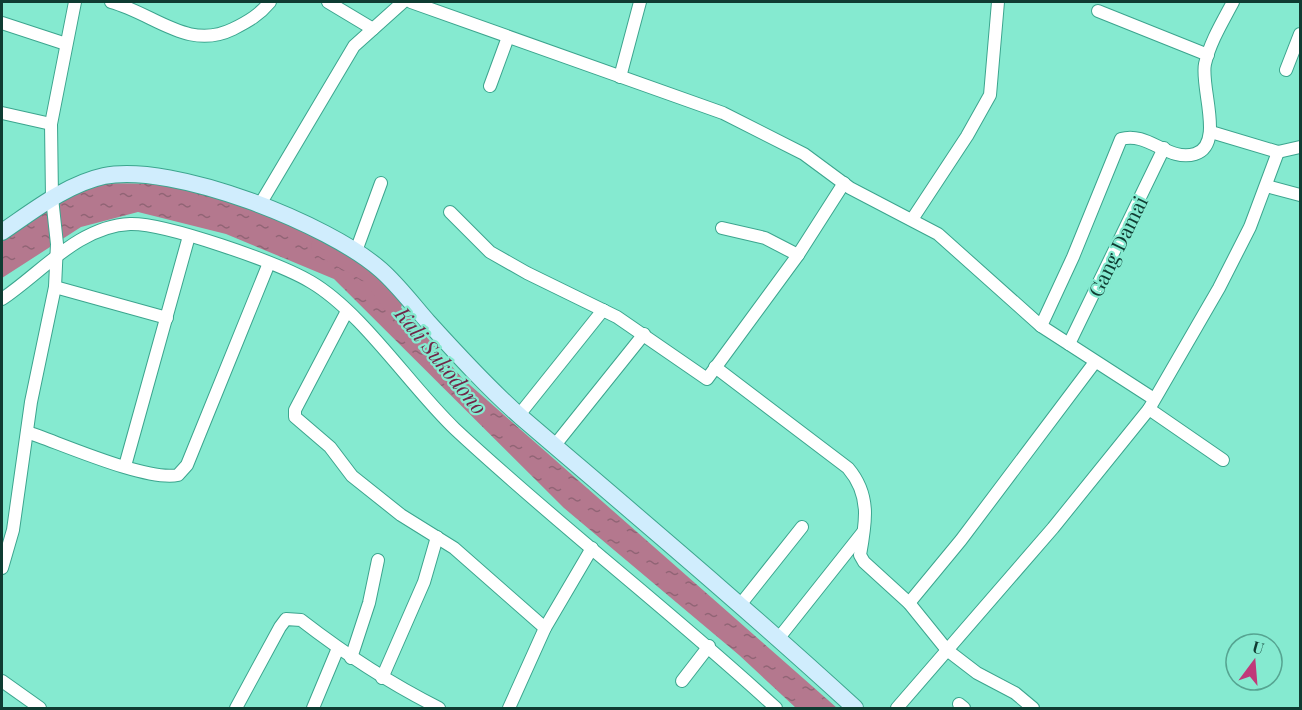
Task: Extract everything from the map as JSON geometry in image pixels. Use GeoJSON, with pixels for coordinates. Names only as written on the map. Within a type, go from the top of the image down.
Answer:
{"type":"FeatureCollection","features":[{"type":"Feature","properties":{"kind":"main road"},"geometry":{"type":"LineString","coordinates":[[2,232],[53,200],[105,176],[150,175],[186,180],[295,218],[356,251],[382,271],[519,415],[740,605],[855,708]]}},
{"type":"Feature","properties":{"kind":"street"},"geometry":{"type":"LineString","coordinates":[[2,567],[13,530],[27,432],[55,287],[57,244],[51,124],[75,2]]}},
{"type":"Feature","properties":{"kind":"street"},"geometry":{"type":"LineString","coordinates":[[111,2],[198,38],[219,36],[257,17],[270,2]]}},
{"type":"Feature","properties":{"kind":"street"},"geometry":{"type":"LineString","coordinates":[[328,2],[373,29]]}},
{"type":"Feature","properties":{"kind":"street"},"geometry":{"type":"LineString","coordinates":[[259,206],[354,46],[403,2]]}},
{"type":"Feature","properties":{"kind":"street"},"geometry":{"type":"LineString","coordinates":[[411,2],[723,113],[804,154],[844,183],[913,218],[957,250],[1041,326],[1151,404],[1223,460]]}},
{"type":"Feature","properties":{"kind":"street"},"geometry":{"type":"LineString","coordinates":[[620,77],[640,2]]}},
{"type":"Feature","properties":{"kind":"street"},"geometry":{"type":"LineString","coordinates":[[913,218],[968,136],[990,95],[998,2]]}},
{"type":"Feature","properties":{"kind":"street"},"geometry":{"type":"LineString","coordinates":[[1041,326],[1073,257],[1117,144],[1121,139],[1130,136],[1175,154],[1195,154],[1206,145],[1211,132],[1204,79],[1208,55],[1233,2]]}},
{"type":"Feature","properties":{"kind":"street"},"geometry":{"type":"LineString","coordinates":[[1098,11],[1208,55]]}},
{"type":"Feature","properties":{"kind":"street"},"geometry":{"type":"LineString","coordinates":[[2,23],[66,44]]}},
{"type":"Feature","properties":{"kind":"street"},"geometry":{"type":"LineString","coordinates":[[1286,70],[1300,34]]}},
{"type":"Feature","properties":{"kind":"street"},"geometry":{"type":"LineString","coordinates":[[490,86],[508,37]]}},
{"type":"Feature","properties":{"kind":"street"},"geometry":{"type":"LineString","coordinates":[[2,112],[51,124]]}},
{"type":"Feature","properties":{"kind":"street"},"geometry":{"type":"LineString","coordinates":[[1211,132],[1278,153],[1300,147]]}},
{"type":"Feature","properties":{"kind":"street","name":"Gang Damai"},"geometry":{"type":"LineString","coordinates":[[1069,344],[1164,148]]}},
{"type":"Feature","properties":{"kind":"street"},"geometry":{"type":"LineString","coordinates":[[897,708],[1053,528],[1151,404],[1219,288],[1250,227],[1278,153]]}},
{"type":"Feature","properties":{"kind":"street"},"geometry":{"type":"LineString","coordinates":[[356,251],[381,183]]}},
{"type":"Feature","properties":{"kind":"street"},"geometry":{"type":"LineString","coordinates":[[450,212],[490,252],[603,310],[644,334],[707,379],[798,255],[844,183]]}},
{"type":"Feature","properties":{"kind":"street"},"geometry":{"type":"LineString","coordinates":[[1266,186],[1300,195]]}},
{"type":"Feature","properties":{"kind":"street"},"geometry":{"type":"LineString","coordinates":[[2,299],[93,232],[139,224],[189,236],[269,263],[312,282],[347,311],[447,421],[592,548],[709,646],[777,708]]}},
{"type":"Feature","properties":{"kind":"street"},"geometry":{"type":"LineString","coordinates":[[722,228],[765,238],[798,255]]}},
{"type":"Feature","properties":{"kind":"street"},"geometry":{"type":"LineString","coordinates":[[125,466],[189,236]]}},
{"type":"Feature","properties":{"kind":"street"},"geometry":{"type":"LineString","coordinates":[[27,432],[125,466],[172,476],[184,470],[269,263]]}},
{"type":"Feature","properties":{"kind":"street"},"geometry":{"type":"LineString","coordinates":[[55,287],[166,318]]}},
{"type":"Feature","properties":{"kind":"street"},"geometry":{"type":"LineString","coordinates":[[519,415],[603,310]]}},
{"type":"Feature","properties":{"kind":"street"},"geometry":{"type":"LineString","coordinates":[[347,311],[295,410],[295,417],[330,447],[352,476],[401,515],[454,548],[545,628]]}},
{"type":"Feature","properties":{"kind":"street"},"geometry":{"type":"LineString","coordinates":[[555,445],[644,334]]}},
{"type":"Feature","properties":{"kind":"street"},"geometry":{"type":"LineString","coordinates":[[909,603],[961,540],[1095,363]]}},
{"type":"Feature","properties":{"kind":"street"},"geometry":{"type":"LineString","coordinates":[[715,367],[848,468],[863,492],[866,528],[861,555],[864,562],[909,603],[947,650],[977,673],[1015,693],[1033,708]]}},
{"type":"Feature","properties":{"kind":"street"},"geometry":{"type":"LineString","coordinates":[[740,605],[802,527]]}},
{"type":"Feature","properties":{"kind":"street"},"geometry":{"type":"LineString","coordinates":[[778,639],[866,528]]}},
{"type":"Feature","properties":{"kind":"street"},"geometry":{"type":"LineString","coordinates":[[382,678],[424,582],[437,537]]}},
{"type":"Feature","properties":{"kind":"street"},"geometry":{"type":"LineString","coordinates":[[509,708],[545,628],[592,548]]}},
{"type":"Feature","properties":{"kind":"street"},"geometry":{"type":"LineString","coordinates":[[351,658],[369,603],[378,560]]}},
{"type":"Feature","properties":{"kind":"street"},"geometry":{"type":"LineString","coordinates":[[236,708],[286,619],[301,620],[382,678],[439,708]]}},
{"type":"Feature","properties":{"kind":"street"},"geometry":{"type":"LineString","coordinates":[[682,681],[709,646]]}},
{"type":"Feature","properties":{"kind":"street"},"geometry":{"type":"LineString","coordinates":[[313,708],[338,648]]}},
{"type":"Feature","properties":{"kind":"street"},"geometry":{"type":"LineString","coordinates":[[2,681],[40,708]]}},
{"type":"Feature","properties":{"kind":"water"},"geometry":{"type":"Polygon","coordinates":[[[98,183],[176,184],[293,223],[378,281],[462,378],[837,708],[796,708],[739,655],[564,508],[334,279],[226,234],[138,212],[81,227],[2,278],[2,234],[40,208],[98,183]]]}},
{"type":"Feature","properties":{"kind":"waterway","name":"Kali Sukodono"},"geometry":{"type":"LineString","coordinates":[[322,246],[371,273],[392,302]]}}]}
